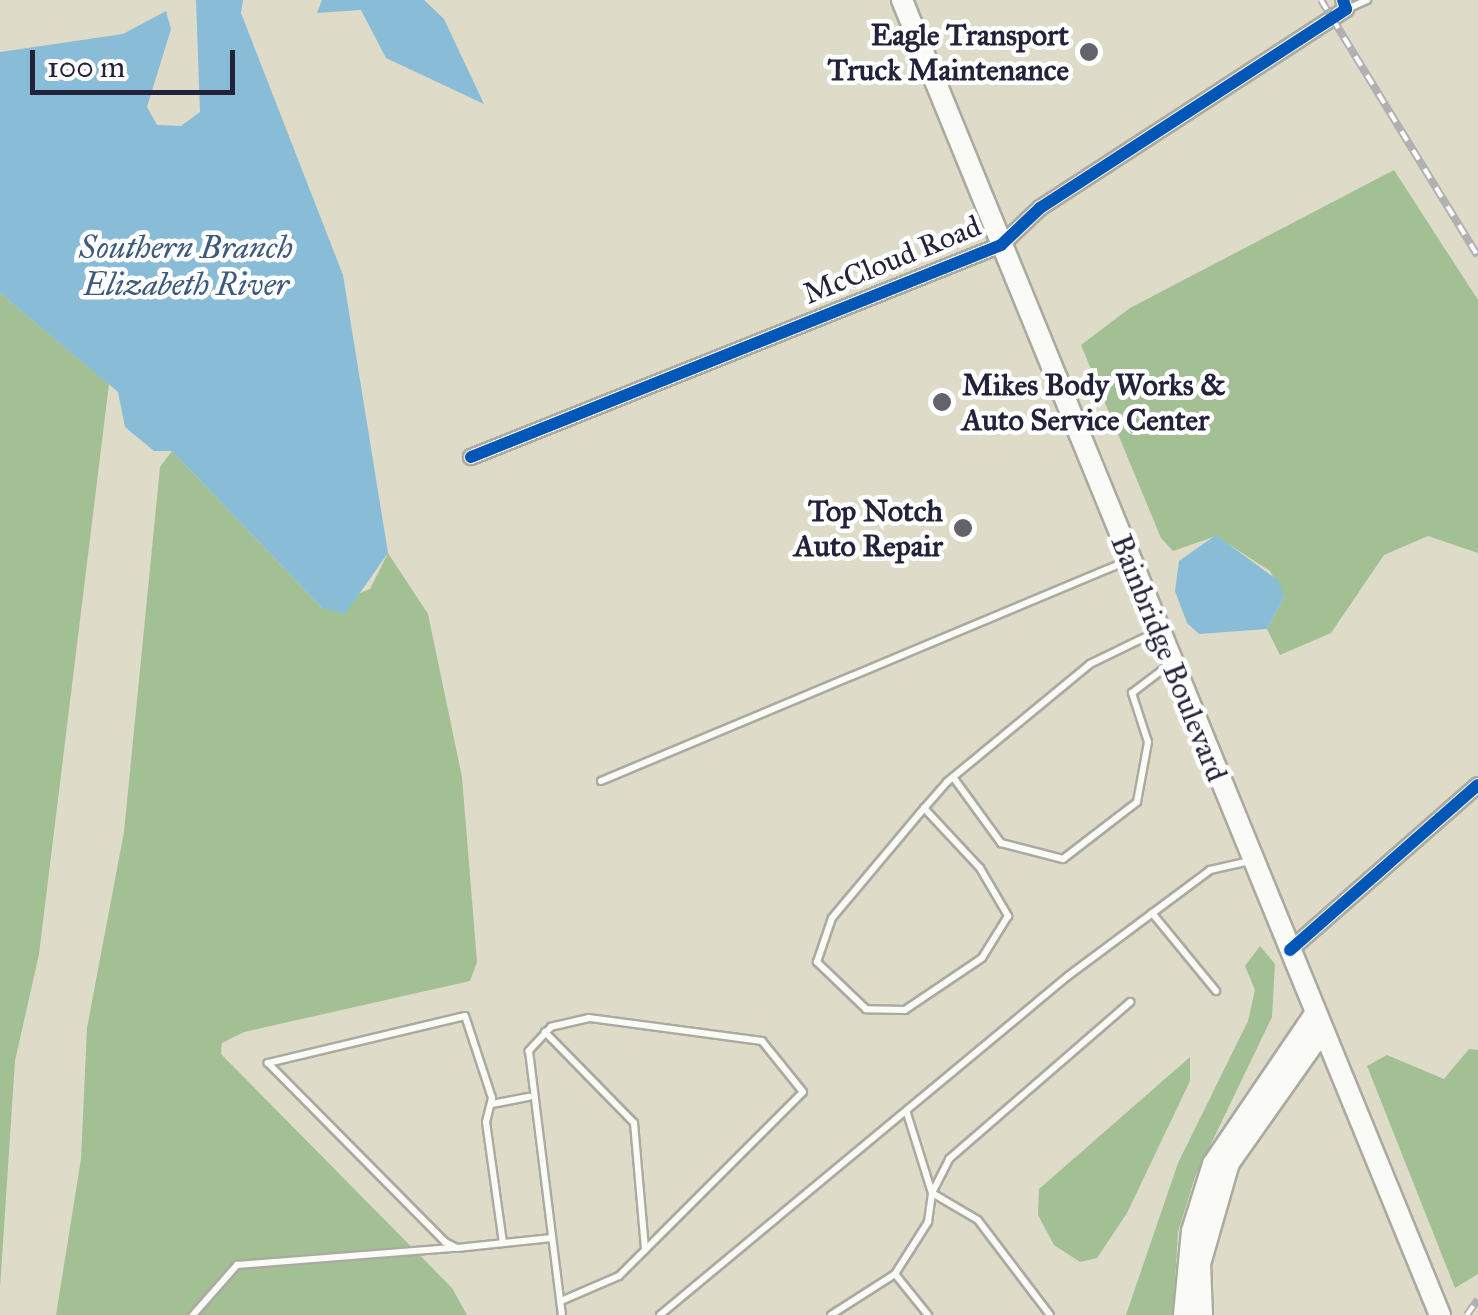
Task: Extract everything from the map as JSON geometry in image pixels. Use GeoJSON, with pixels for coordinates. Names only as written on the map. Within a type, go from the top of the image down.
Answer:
{"type":"FeatureCollection","features":[{"type":"Feature","properties":{"kind":"main road","name":"Bainbridge Boulevard"},"geometry":{"type":"LineString","coordinates":[[902,0],[1440,1315]]}},
{"type":"Feature","properties":{"kind":"main road"},"geometry":{"type":"LineString","coordinates":[[1184,1315],[1192,1231],[1213,1164],[1319,1022]]}},
{"type":"Feature","properties":{"kind":"main road"},"geometry":{"type":"LineString","coordinates":[[1202,1315],[1200,1264],[1229,1163],[1319,1022]]}},
{"type":"Feature","properties":{"kind":"street","name":"McCloud Road"},"geometry":{"type":"LineString","coordinates":[[470,457],[1001,245],[1040,208],[1344,5]]}},
{"type":"Feature","properties":{"kind":"street"},"geometry":{"type":"LineString","coordinates":[[1290,950],[1478,785]]}},
{"type":"Feature","properties":{"kind":"lane"},"geometry":{"type":"LineString","coordinates":[[1344,5],[1367,0]]}},
{"type":"Feature","properties":{"kind":"lane"},"geometry":{"type":"LineString","coordinates":[[601,781],[1128,560]]}},
{"type":"Feature","properties":{"kind":"lane"},"geometry":{"type":"LineString","coordinates":[[924,808],[980,868],[1008,916],[982,958],[905,1010],[866,1009],[817,962],[819,937],[924,808],[953,777],[1090,664],[1157,631]]}},
{"type":"Feature","properties":{"kind":"lane"},"geometry":{"type":"LineString","coordinates":[[953,777],[1000,843],[1063,859],[1136,802],[1148,742],[1132,693],[1171,664]]}},
{"type":"Feature","properties":{"kind":"lane"},"geometry":{"type":"LineString","coordinates":[[660,1315],[1152,914],[1210,870],[1252,860]]}},
{"type":"Feature","properties":{"kind":"lane"},"geometry":{"type":"LineString","coordinates":[[1152,914],[1216,991]]}},
{"type":"Feature","properties":{"kind":"lane"},"geometry":{"type":"LineString","coordinates":[[831,1315],[895,1274],[928,1222],[932,1193],[948,1159],[1130,1002]]}},
{"type":"Feature","properties":{"kind":"lane"},"geometry":{"type":"LineString","coordinates":[[457,1248],[268,1063],[465,1016],[492,1104],[486,1122],[503,1243]]}},
{"type":"Feature","properties":{"kind":"lane"},"geometry":{"type":"LineString","coordinates":[[561,1301],[608,1283],[796,1102],[803,1084],[754,1038],[588,1018],[544,1032],[524,1061],[562,1315]]}},
{"type":"Feature","properties":{"kind":"lane"},"geometry":{"type":"LineString","coordinates":[[544,1032],[628,1110],[645,1250]]}},
{"type":"Feature","properties":{"kind":"lane"},"geometry":{"type":"LineString","coordinates":[[492,1104],[530,1096]]}},
{"type":"Feature","properties":{"kind":"lane"},"geometry":{"type":"LineString","coordinates":[[907,1112],[932,1193],[978,1220],[1050,1315]]}},
{"type":"Feature","properties":{"kind":"lane"},"geometry":{"type":"LineString","coordinates":[[193,1315],[237,1265],[551,1238]]}},
{"type":"Feature","properties":{"kind":"lane"},"geometry":{"type":"LineString","coordinates":[[895,1274],[928,1315]]}},
{"type":"Feature","properties":{"kind":"green space"},"geometry":{"type":"Polygon","coordinates":[[[1394,170],[1478,300],[1478,553],[1428,536],[1384,555],[1331,633],[1280,655],[1267,629],[1284,597],[1270,571],[1216,536],[1173,551],[1161,538],[1081,345],[1130,308],[1394,170]]]}},
{"type":"Feature","properties":{"kind":"green space"},"geometry":{"type":"Polygon","coordinates":[[[0,293],[109,384],[39,954],[15,1061],[0,1288],[0,293]]]}},
{"type":"Feature","properties":{"kind":"green space"},"geometry":{"type":"Polygon","coordinates":[[[172,451],[322,608],[370,589],[388,553],[428,614],[462,777],[477,962],[470,981],[244,1032],[222,1043],[221,1054],[452,1288],[467,1315],[56,1315],[81,1159],[87,1028],[124,832],[160,467],[172,451]]]}},
{"type":"Feature","properties":{"kind":"green space"},"geometry":{"type":"Polygon","coordinates":[[[1260,946],[1275,964],[1272,1017],[1195,1177],[1178,1232],[1173,1315],[1126,1315],[1178,1163],[1248,1021],[1255,990],[1245,966],[1260,946]]]}},
{"type":"Feature","properties":{"kind":"green space"},"geometry":{"type":"Polygon","coordinates":[[[1469,1049],[1478,1050],[1478,1274],[1455,1288],[1367,1066],[1387,1055],[1444,1079],[1469,1049]]]}},
{"type":"Feature","properties":{"kind":"green space"},"geometry":{"type":"Polygon","coordinates":[[[1190,1057],[1190,1081],[1127,1213],[1097,1258],[1080,1262],[1054,1245],[1038,1215],[1039,1189],[1190,1057]]]}},
{"type":"Feature","properties":{"kind":"water","name":"Southern Branch Elizabeth River"},"geometry":{"type":"Polygon","coordinates":[[[196,0],[243,0],[241,13],[343,275],[388,553],[345,614],[322,608],[172,451],[154,451],[125,427],[118,392],[0,293],[0,52],[123,34],[166,11],[171,29],[147,107],[157,125],[181,126],[200,112],[196,0]]]}},
{"type":"Feature","properties":{"kind":"water"},"geometry":{"type":"Polygon","coordinates":[[[322,0],[424,0],[444,19],[484,104],[386,58],[361,10],[317,13],[322,0]]]}},
{"type":"Feature","properties":{"kind":"water"},"geometry":{"type":"Polygon","coordinates":[[[1216,535],[1279,581],[1284,597],[1267,629],[1199,634],[1187,623],[1175,591],[1179,561],[1216,535]]]}},
{"type":"Feature","properties":{"kind":"railway"},"geometry":{"type":"LineString","coordinates":[[1321,0],[1478,256]]}},
{"type":"Feature","properties":{"kind":"railway"},"geometry":{"type":"LineString","coordinates":[[1467,1315],[1478,1299]]}},
{"type":"Feature","properties":{"kind":"cycle path"},"geometry":{"type":"LineString","coordinates":[[471,457],[1001,245],[1040,208],[1346,9],[1343,0]]}},
{"type":"Feature","properties":{"kind":"cycle path"},"geometry":{"type":"LineString","coordinates":[[1290,950],[1478,785]]}},
{"type":"Feature","properties":{"kind":"place","name":"Eagle Transport Truck Maintenance"},"geometry":{"type":"Point","coordinates":[1089,52]}},
{"type":"Feature","properties":{"kind":"place","name":"Mikes Body Works & Auto Service Center"},"geometry":{"type":"Point","coordinates":[942,402]}},
{"type":"Feature","properties":{"kind":"place","name":"Top Notch Auto Repair"},"geometry":{"type":"Point","coordinates":[963,528]}}]}
